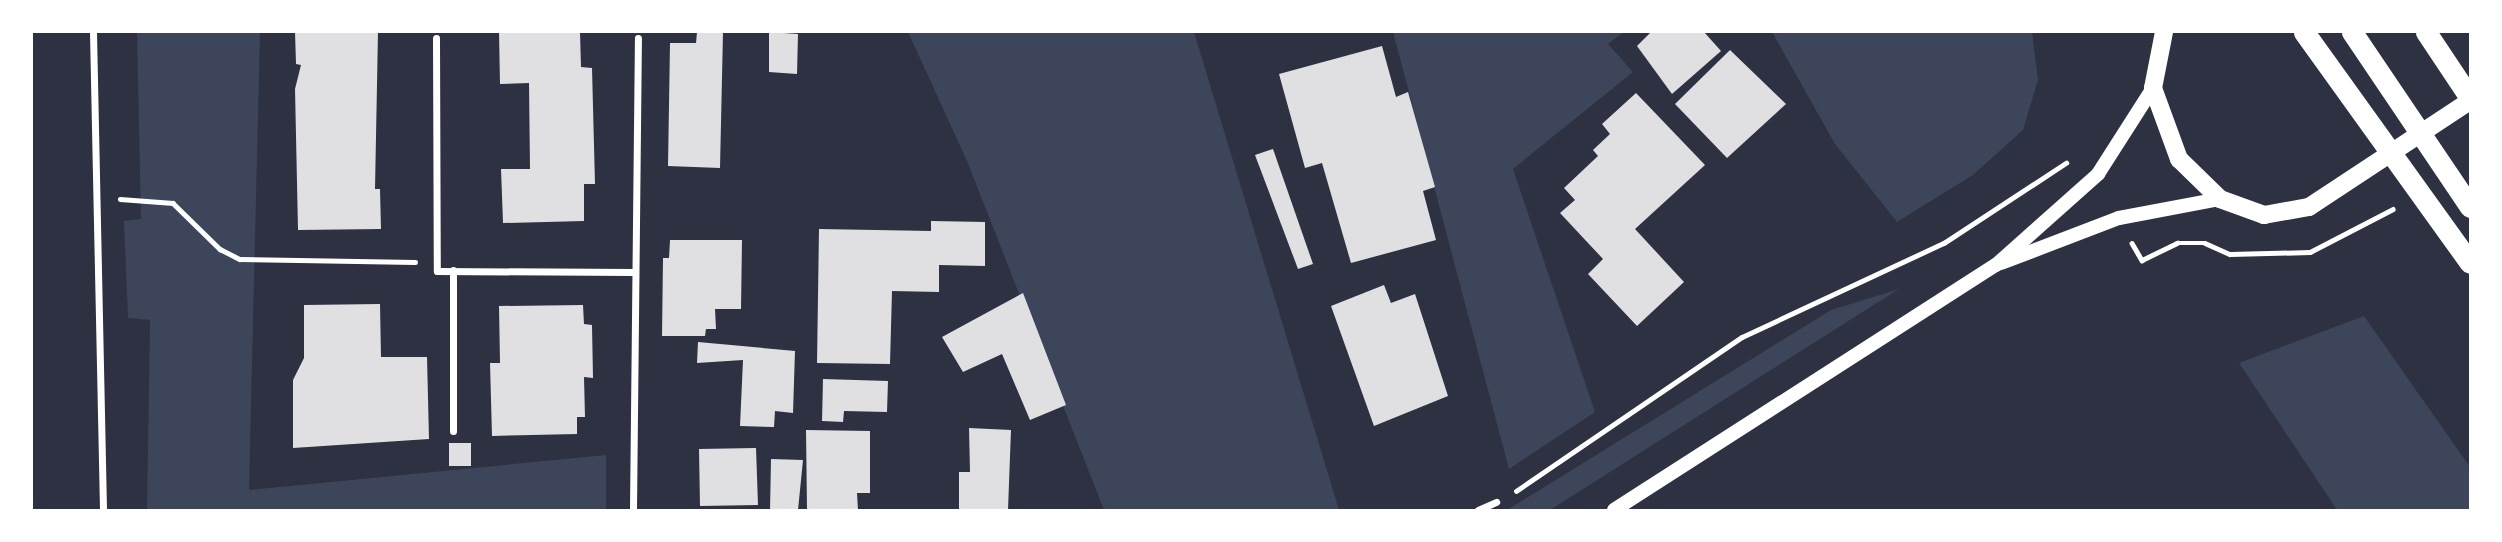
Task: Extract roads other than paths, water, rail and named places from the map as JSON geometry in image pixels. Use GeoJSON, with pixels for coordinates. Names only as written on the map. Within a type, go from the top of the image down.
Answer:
{"type":"FeatureCollection","features":[{"type":"Feature","properties":{"kind":"highway"},"geometry":{"type":"LineString","coordinates":[[2304,32],[2470,263]]}},
{"type":"Feature","properties":{"kind":"highway"},"geometry":{"type":"LineString","coordinates":[[2352,32],[2470,207]]}},
{"type":"Feature","properties":{"kind":"highway"},"geometry":{"type":"LineString","coordinates":[[2427,32],[2470,99]]}},
{"type":"Feature","properties":{"kind":"main road"},"geometry":{"type":"LineString","coordinates":[[1614,510],[1996,265],[2098,174],[2153,88],[2160,33]]}},
{"type":"Feature","properties":{"kind":"main road"},"geometry":{"type":"LineString","coordinates":[[2153,88],[2179,159],[2220,199],[2264,215],[2309,207],[2470,99]]}},
{"type":"Feature","properties":{"kind":"main road"},"geometry":{"type":"LineString","coordinates":[[1996,265],[2119,218],[2220,199]]}},
{"type":"Feature","properties":{"kind":"street"},"geometry":{"type":"LineString","coordinates":[[93,32],[103,510]]}},
{"type":"Feature","properties":{"kind":"street"},"geometry":{"type":"LineString","coordinates":[[436,38],[437,271],[634,272]]}},
{"type":"Feature","properties":{"kind":"street"},"geometry":{"type":"LineString","coordinates":[[633,510],[638,38]]}},
{"type":"Feature","properties":{"kind":"street"},"geometry":{"type":"LineString","coordinates":[[453,270],[453,431]]}},
{"type":"Feature","properties":{"kind":"street"},"geometry":{"type":"LineString","coordinates":[[1478,510],[1496,502]]}}]}
